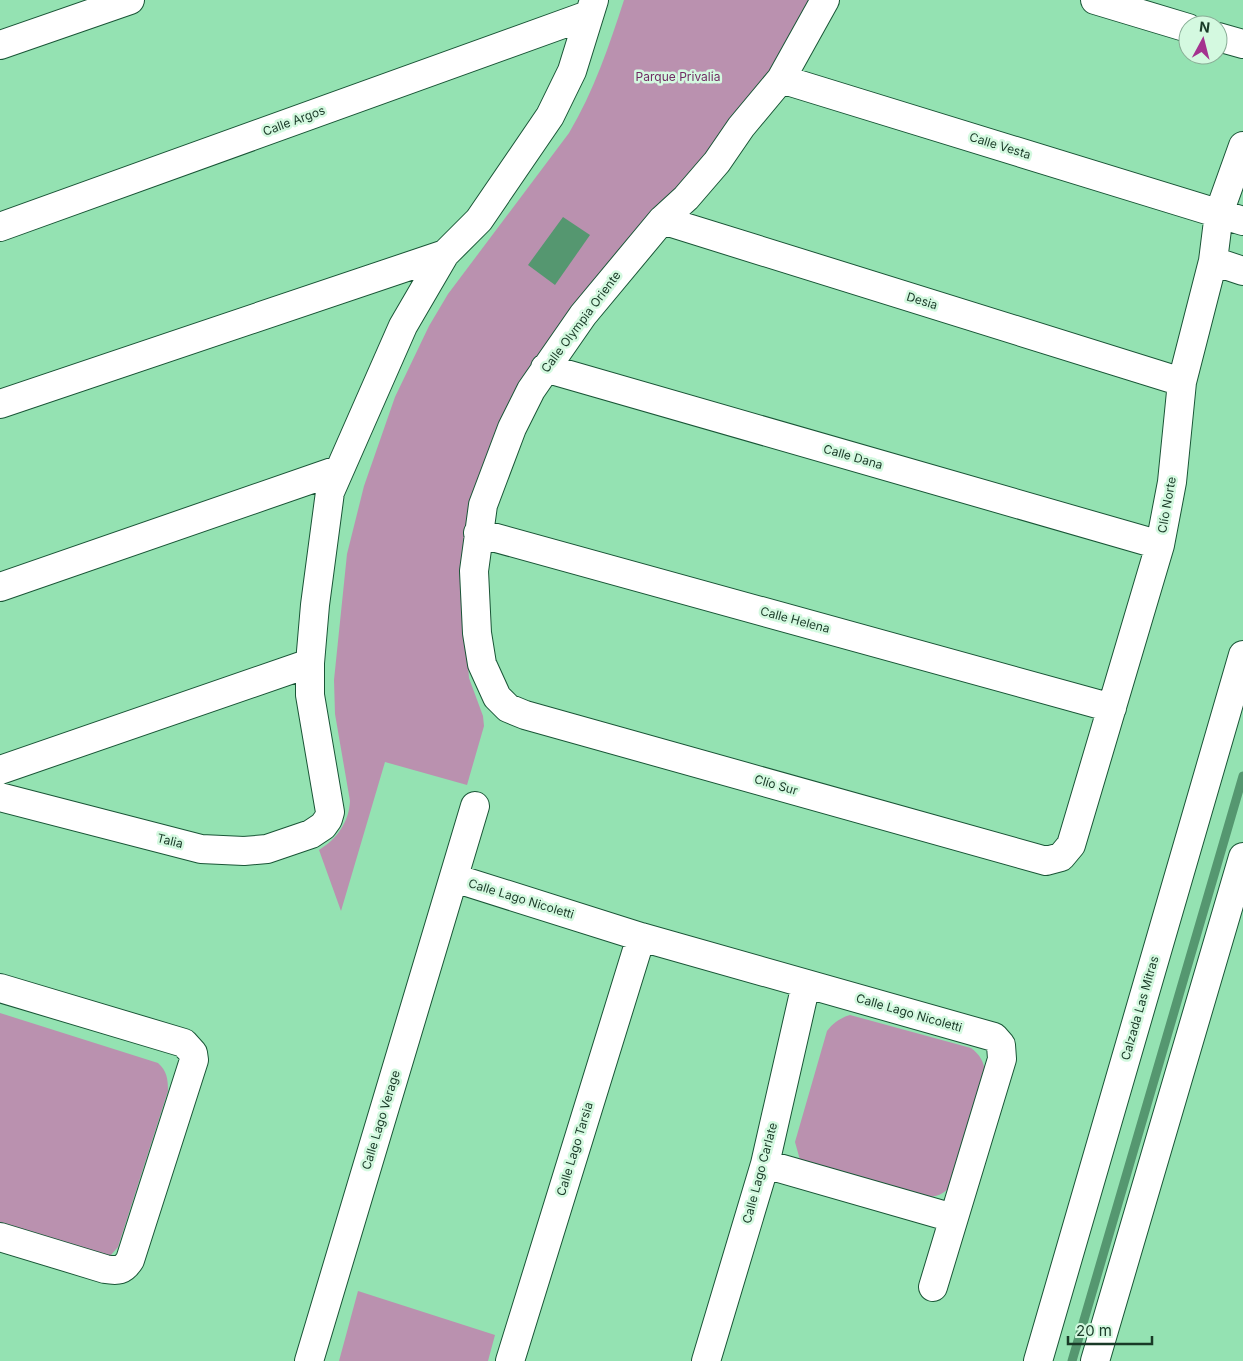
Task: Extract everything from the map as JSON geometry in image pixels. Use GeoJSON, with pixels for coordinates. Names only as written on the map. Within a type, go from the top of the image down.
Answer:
{"type":"FeatureCollection","features":[{"type":"Feature","properties":{"kind":"street"},"geometry":{"type":"LineString","coordinates":[[0,45],[130,0]]}},
{"type":"Feature","properties":{"kind":"street","name":"Calle Olympia Oriente"},"geometry":{"type":"LineString","coordinates":[[496,697],[482,664],[478,633],[474,571],[478,533],[483,505],[509,437],[531,390],[583,315],[662,220],[686,198],[717,162],[741,127],[781,79],[825,0]]}},
{"type":"Feature","properties":{"kind":"street"},"geometry":{"type":"LineString","coordinates":[[1095,0],[1178,25]]}},
{"type":"Feature","properties":{"kind":"street"},"geometry":{"type":"LineString","coordinates":[[0,770],[310,664],[315,605],[330,492],[338,470],[402,326],[444,254],[478,220],[550,116],[572,71],[591,8]]}},
{"type":"Feature","properties":{"kind":"street","name":"Calle Argos"},"geometry":{"type":"LineString","coordinates":[[0,227],[591,8]]}},
{"type":"Feature","properties":{"kind":"street"},"geometry":{"type":"LineString","coordinates":[[1228,40],[1243,44]]}},
{"type":"Feature","properties":{"kind":"street","name":"Calle Vesta"},"geometry":{"type":"LineString","coordinates":[[781,79],[1231,217]]}},
{"type":"Feature","properties":{"kind":"street","name":"Clío Norte"},"geometry":{"type":"LineString","coordinates":[[1061,857],[1071,845],[1160,545],[1172,482],[1182,382],[1213,261],[1231,217],[1243,146]]}},
{"type":"Feature","properties":{"kind":"street","name":"Desia"},"geometry":{"type":"LineString","coordinates":[[662,220],[1182,382]]}},
{"type":"Feature","properties":{"kind":"street"},"geometry":{"type":"LineString","coordinates":[[0,404],[444,254]]}},
{"type":"Feature","properties":{"kind":"street"},"geometry":{"type":"LineString","coordinates":[[1213,261],[1243,271]]}},
{"type":"Feature","properties":{"kind":"street","name":"Calle Dana"},"geometry":{"type":"LineString","coordinates":[[545,368],[1160,545]]}},
{"type":"Feature","properties":{"kind":"street"},"geometry":{"type":"LineString","coordinates":[[0,587],[338,470]]}},
{"type":"Feature","properties":{"kind":"street","name":"Calle Helena"},"geometry":{"type":"LineString","coordinates":[[478,533],[1112,708]]}},
{"type":"Feature","properties":{"kind":"street","name":"Calzada Las Mitras"},"geometry":{"type":"LineString","coordinates":[[1038,1361],[1243,655]]}},
{"type":"Feature","properties":{"kind":"street","name":"Talia"},"geometry":{"type":"LineString","coordinates":[[0,798],[201,849],[267,850],[311,834],[323,826],[330,812],[310,695],[310,664]]}},
{"type":"Feature","properties":{"kind":"street","name":"Clío Sur"},"geometry":{"type":"LineString","coordinates":[[496,697],[508,708],[544,721],[1046,860],[1054,860],[1061,857]]}},
{"type":"Feature","properties":{"kind":"street","name":"Calle Lago Verage"},"geometry":{"type":"LineString","coordinates":[[309,1361],[475,806]]}},
{"type":"Feature","properties":{"kind":"street"},"geometry":{"type":"LineString","coordinates":[[1096,1361],[1243,857]]}},
{"type":"Feature","properties":{"kind":"street","name":"Calle Lago Nicoletti"},"geometry":{"type":"LineString","coordinates":[[454,878],[641,937],[994,1037],[1001,1045],[1000,1065],[933,1287]]}},
{"type":"Feature","properties":{"kind":"street","name":"Calle Lago Tarsia"},"geometry":{"type":"LineString","coordinates":[[510,1361],[641,937]]}},
{"type":"Feature","properties":{"kind":"street","name":"Calle Lago Carlate"},"geometry":{"type":"LineString","coordinates":[[706,1361],[764,1164],[806,984]]}},
{"type":"Feature","properties":{"kind":"street"},"geometry":{"type":"LineString","coordinates":[[0,988],[184,1043],[193,1053],[194,1060],[130,1260],[125,1268],[116,1270],[105,1269],[0,1237]]}},
{"type":"Feature","properties":{"kind":"street"},"geometry":{"type":"LineString","coordinates":[[764,1164],[953,1218]]}},
{"type":"Feature","properties":{"kind":"green space","name":"Parque Privalia"},"geometry":{"type":"Polygon","coordinates":[[[624,0],[819,0],[779,68],[513,416],[467,650],[469,678],[483,716],[484,726],[467,785],[385,762],[341,911],[319,850],[331,841],[341,829],[347,816],[350,801],[335,714],[334,680],[347,554],[364,486],[395,397],[429,326],[448,294],[569,133],[593,85],[607,51],[624,0]]]}},
{"type":"Feature","properties":{"kind":"green space"},"geometry":{"type":"Polygon","coordinates":[[[0,1013],[158,1063],[165,1072],[168,1091],[118,1247],[111,1255],[101,1257],[0,1224],[0,1013]]]}},
{"type":"Feature","properties":{"kind":"green space"},"geometry":{"type":"Polygon","coordinates":[[[850,1015],[971,1048],[977,1053],[984,1065],[985,1073],[953,1181],[946,1191],[937,1196],[928,1197],[800,1160],[795,1142],[827,1031],[837,1021],[850,1015]]]}},
{"type":"Feature","properties":{"kind":"green space"},"geometry":{"type":"Polygon","coordinates":[[[358,1291],[495,1335],[488,1361],[339,1361],[358,1291]]]}},
{"type":"Feature","properties":{"kind":"shaded area"},"geometry":{"type":"Polygon","coordinates":[[[563,217],[590,235],[555,285],[528,265],[563,217]]]}},
{"type":"Feature","properties":{"kind":"waterway"},"geometry":{"type":"LineString","coordinates":[[1072,1361],[1243,776]]}}]}
